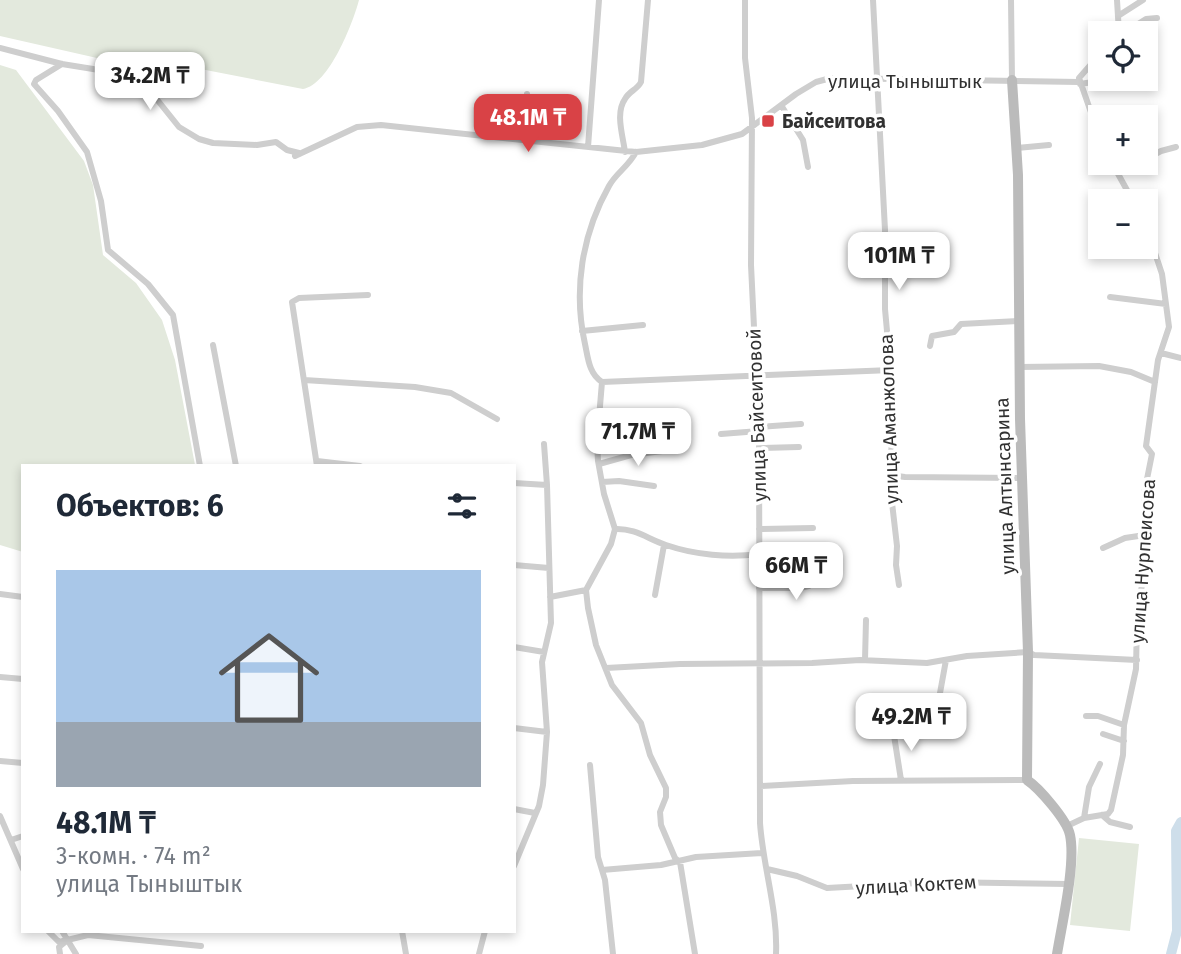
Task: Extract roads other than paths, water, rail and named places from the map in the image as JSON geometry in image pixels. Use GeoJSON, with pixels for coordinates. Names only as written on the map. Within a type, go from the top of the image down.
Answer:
{"type":"FeatureCollection","features":[{"type":"Feature","properties":{"kind":"street"},"geometry":{"type":"LineString","coordinates":[[587,147],[599,0]]}},
{"type":"Feature","properties":{"kind":"street"},"geometry":{"type":"LineString","coordinates":[[625,152],[621,106],[624,99],[639,87],[641,82],[648,0]]}},
{"type":"Feature","properties":{"kind":"street","name":"улица Байсеитовой"},"geometry":{"type":"LineString","coordinates":[[745,0],[745,58],[752,118],[751,265],[760,449],[762,853],[767,869],[776,954]]}},
{"type":"Feature","properties":{"kind":"street","name":"улица Аманжолова"},"geometry":{"type":"LineString","coordinates":[[873,0],[885,230],[885,309],[891,370],[891,494],[899,585]]}},
{"type":"Feature","properties":{"kind":"street","name":"улица Алтынсарина"},"geometry":{"type":"LineString","coordinates":[[1011,0],[1012,80],[1017,148],[1019,367],[1028,652],[1027,780]]}},
{"type":"Feature","properties":{"kind":"street"},"geometry":{"type":"LineString","coordinates":[[1117,0],[1119,21]]}},
{"type":"Feature","properties":{"kind":"street"},"geometry":{"type":"LineString","coordinates":[[1118,16],[1143,0]]}},
{"type":"Feature","properties":{"kind":"street"},"geometry":{"type":"LineString","coordinates":[[1143,21],[1157,18]]}},
{"type":"Feature","properties":{"kind":"street"},"geometry":{"type":"LineString","coordinates":[[0,48],[62,64]]}},
{"type":"Feature","properties":{"kind":"street"},"geometry":{"type":"LineString","coordinates":[[62,64],[36,79],[34,84],[58,111],[87,152],[101,201],[108,250],[148,284],[173,315],[200,464]]}},
{"type":"Feature","properties":{"kind":"street","name":"улица Тыныштык"},"geometry":{"type":"LineString","coordinates":[[62,64],[124,74],[135,79],[147,87],[179,127],[199,139],[213,143],[257,145],[276,142],[297,155],[356,127],[381,125],[636,152],[702,145],[742,134],[817,82],[831,78],[1088,82]]}},
{"type":"Feature","properties":{"kind":"street"},"geometry":{"type":"LineString","coordinates":[[1088,68],[1079,78],[1090,105]]}},
{"type":"Feature","properties":{"kind":"street"},"geometry":{"type":"LineString","coordinates":[[524,140],[527,94]]}},
{"type":"Feature","properties":{"kind":"street"},"geometry":{"type":"LineString","coordinates":[[781,105],[803,140],[808,167]]}},
{"type":"Feature","properties":{"kind":"street"},"geometry":{"type":"LineString","coordinates":[[1017,148],[1049,145]]}},
{"type":"Feature","properties":{"kind":"street"},"geometry":{"type":"LineString","coordinates":[[1158,153],[1176,147]]}},
{"type":"Feature","properties":{"kind":"street"},"geometry":{"type":"LineString","coordinates":[[636,152],[630,163],[611,182],[594,217],[585,253],[578,293],[582,331],[592,372],[596,378],[602,382],[891,370]]}},
{"type":"Feature","properties":{"kind":"street","name":"улица Нурпеисова"},"geometry":{"type":"LineString","coordinates":[[1102,815],[1108,814],[1113,807],[1124,741],[1124,725],[1131,703],[1137,660],[1137,620],[1148,543],[1145,535],[1144,494],[1152,454],[1146,446],[1155,382],[1169,327],[1162,274],[1157,259]]}},
{"type":"Feature","properties":{"kind":"street"},"geometry":{"type":"LineString","coordinates":[[317,463],[292,302],[299,298],[368,295]]}},
{"type":"Feature","properties":{"kind":"street"},"geometry":{"type":"LineString","coordinates":[[1110,297],[1166,304]]}},
{"type":"Feature","properties":{"kind":"street"},"geometry":{"type":"LineString","coordinates":[[930,346],[932,337],[954,332],[961,324],[1019,321]]}},
{"type":"Feature","properties":{"kind":"street"},"geometry":{"type":"LineString","coordinates":[[582,331],[643,325]]}},
{"type":"Feature","properties":{"kind":"street"},"geometry":{"type":"LineString","coordinates":[[214,345],[236,464]]}},
{"type":"Feature","properties":{"kind":"street"},"geometry":{"type":"LineString","coordinates":[[1161,352],[1181,358]]}},
{"type":"Feature","properties":{"kind":"street"},"geometry":{"type":"LineString","coordinates":[[1019,367],[1099,366],[1119,369],[1155,382]]}},
{"type":"Feature","properties":{"kind":"street"},"geometry":{"type":"LineString","coordinates":[[304,380],[415,387],[451,394],[497,419]]}},
{"type":"Feature","properties":{"kind":"street"},"geometry":{"type":"LineString","coordinates":[[602,382],[597,433],[598,464],[615,529],[611,544],[586,590],[593,632],[612,685],[641,723],[650,755],[666,788],[666,797],[660,812],[661,825],[675,858],[680,862],[695,954]]}},
{"type":"Feature","properties":{"kind":"street"},"geometry":{"type":"LineString","coordinates":[[720,434],[801,424]]}},
{"type":"Feature","properties":{"kind":"street"},"geometry":{"type":"LineString","coordinates":[[516,861],[543,785],[547,732],[542,662],[551,623],[544,444]]}},
{"type":"Feature","properties":{"kind":"street"},"geometry":{"type":"LineString","coordinates":[[760,449],[799,447]]}},
{"type":"Feature","properties":{"kind":"street"},"geometry":{"type":"LineString","coordinates":[[598,464],[670,450]]}},
{"type":"Feature","properties":{"kind":"street"},"geometry":{"type":"LineString","coordinates":[[892,470],[897,476],[905,477],[1022,478]]}},
{"type":"Feature","properties":{"kind":"street"},"geometry":{"type":"LineString","coordinates":[[602,482],[619,481],[654,486]]}},
{"type":"Feature","properties":{"kind":"street"},"geometry":{"type":"LineString","coordinates":[[516,483],[547,485]]}},
{"type":"Feature","properties":{"kind":"street"},"geometry":{"type":"LineString","coordinates":[[759,529],[813,528]]}},
{"type":"Feature","properties":{"kind":"street"},"geometry":{"type":"LineString","coordinates":[[615,529],[631,530],[664,545],[711,554],[800,549]]}},
{"type":"Feature","properties":{"kind":"street"},"geometry":{"type":"LineString","coordinates":[[1103,548],[1125,538],[1145,535]]}},
{"type":"Feature","properties":{"kind":"street"},"geometry":{"type":"LineString","coordinates":[[655,595],[664,545]]}},
{"type":"Feature","properties":{"kind":"street"},"geometry":{"type":"LineString","coordinates":[[516,565],[549,568]]}},
{"type":"Feature","properties":{"kind":"street"},"geometry":{"type":"LineString","coordinates":[[760,588],[799,588],[809,586],[812,580]]}},
{"type":"Feature","properties":{"kind":"street"},"geometry":{"type":"LineString","coordinates":[[550,597],[586,590]]}},
{"type":"Feature","properties":{"kind":"street"},"geometry":{"type":"LineString","coordinates":[[0,594],[21,597]]}},
{"type":"Feature","properties":{"kind":"street"},"geometry":{"type":"LineString","coordinates":[[865,660],[866,620]]}},
{"type":"Feature","properties":{"kind":"street"},"geometry":{"type":"LineString","coordinates":[[516,647],[544,652]]}},
{"type":"Feature","properties":{"kind":"street"},"geometry":{"type":"LineString","coordinates":[[606,668],[865,660],[960,662],[1028,652],[1034,655],[1137,660]]}},
{"type":"Feature","properties":{"kind":"street"},"geometry":{"type":"LineString","coordinates":[[679,654],[680,664]]}},
{"type":"Feature","properties":{"kind":"street"},"geometry":{"type":"LineString","coordinates":[[940,693],[946,660]]}},
{"type":"Feature","properties":{"kind":"street"},"geometry":{"type":"LineString","coordinates":[[0,677],[21,679]]}},
{"type":"Feature","properties":{"kind":"street"},"geometry":{"type":"LineString","coordinates":[[1086,716],[1098,716],[1124,725]]}},
{"type":"Feature","properties":{"kind":"street"},"geometry":{"type":"LineString","coordinates":[[516,728],[547,732]]}},
{"type":"Feature","properties":{"kind":"street"},"geometry":{"type":"LineString","coordinates":[[893,729],[901,780]]}},
{"type":"Feature","properties":{"kind":"street"},"geometry":{"type":"LineString","coordinates":[[1103,734],[1124,741]]}},
{"type":"Feature","properties":{"kind":"street"},"geometry":{"type":"LineString","coordinates":[[0,761],[21,762]]}},
{"type":"Feature","properties":{"kind":"street"},"geometry":{"type":"LineString","coordinates":[[1084,818],[1089,788],[1100,764]]}},
{"type":"Feature","properties":{"kind":"street"},"geometry":{"type":"LineString","coordinates":[[590,765],[598,857],[613,954]]}},
{"type":"Feature","properties":{"kind":"street"},"geometry":{"type":"LineString","coordinates":[[760,786],[901,780],[1027,780],[1048,799],[1067,825],[1070,843],[1068,884],[1057,954]]}},
{"type":"Feature","properties":{"kind":"street"},"geometry":{"type":"LineString","coordinates":[[516,809],[535,813]]}},
{"type":"Feature","properties":{"kind":"street"},"geometry":{"type":"LineString","coordinates":[[1067,825],[1102,815],[1110,822],[1130,827]]}},
{"type":"Feature","properties":{"kind":"street"},"geometry":{"type":"LineString","coordinates":[[0,816],[21,864]]}},
{"type":"Feature","properties":{"kind":"street"},"geometry":{"type":"LineString","coordinates":[[11,840],[21,837]]}},
{"type":"Feature","properties":{"kind":"street"},"geometry":{"type":"LineString","coordinates":[[602,870],[680,862],[686,858],[762,853]]}},
{"type":"Feature","properties":{"kind":"street","name":"улица Коктем"},"geometry":{"type":"LineString","coordinates":[[767,869],[797,876],[827,888],[936,881],[1068,884]]}},
{"type":"Feature","properties":{"kind":"street"},"geometry":{"type":"LineString","coordinates":[[49,933],[54,940],[66,942]]}},
{"type":"Feature","properties":{"kind":"street"},"geometry":{"type":"LineString","coordinates":[[63,933],[76,954]]}},
{"type":"Feature","properties":{"kind":"street"},"geometry":{"type":"LineString","coordinates":[[402,933],[406,954]]}},
{"type":"Feature","properties":{"kind":"street"},"geometry":{"type":"LineString","coordinates":[[479,954],[484,933]]}},
{"type":"Feature","properties":{"kind":"street"},"geometry":{"type":"LineString","coordinates":[[60,954],[59,947],[66,942],[88,935],[201,946]]}},
{"type":"Feature","properties":{"kind":"waterway"},"geometry":{"type":"LineString","coordinates":[[1171,954],[1177,931],[1176,831],[1181,822]]}},
{"type":"Feature","properties":{"kind":"place","name":"Байсеитова"},"geometry":{"type":"Point","coordinates":[768,121]}}]}
